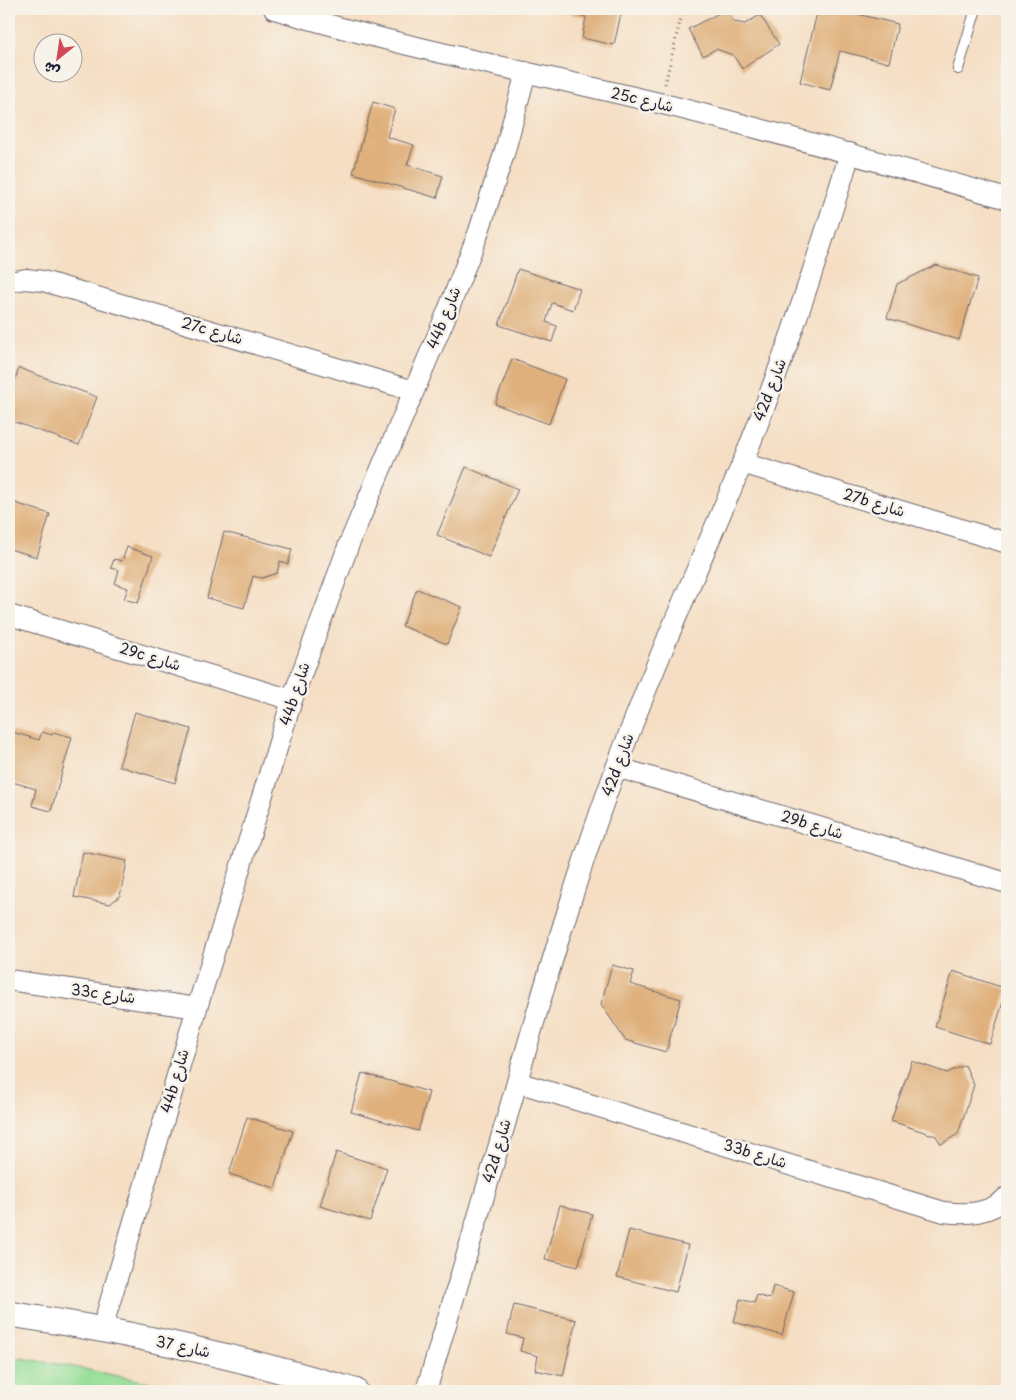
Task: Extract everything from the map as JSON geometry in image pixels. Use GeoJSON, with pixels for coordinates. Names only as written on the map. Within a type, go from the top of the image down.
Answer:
{"type":"FeatureCollection","features":[{"type":"Feature","properties":{"kind":"street","name":"25c شارع"},"geometry":{"type":"LineString","coordinates":[[274,9],[343,29],[743,124],[1007,199]]}},
{"type":"Feature","properties":{"kind":"street","name":"44b شارع"},"geometry":{"type":"LineString","coordinates":[[102,1330],[197,1008],[292,700],[349,544],[447,313],[478,234],[504,154],[526,72]]}},
{"type":"Feature","properties":{"kind":"street","name":"42d شارع"},"geometry":{"type":"LineString","coordinates":[[426,1391],[563,924],[616,767],[677,614],[742,463],[797,318],[850,153]]}},
{"type":"Feature","properties":{"kind":"street","name":"27c شارع"},"geometry":{"type":"LineString","coordinates":[[9,282],[26,279],[44,282],[414,391]]}},
{"type":"Feature","properties":{"kind":"street","name":"27b شارع"},"geometry":{"type":"LineString","coordinates":[[742,463],[1007,542]]}},
{"type":"Feature","properties":{"kind":"street","name":"29c شارع"},"geometry":{"type":"LineString","coordinates":[[9,615],[292,700]]}},
{"type":"Feature","properties":{"kind":"street","name":"29b شارع"},"geometry":{"type":"LineString","coordinates":[[616,767],[1007,883]]}},
{"type":"Feature","properties":{"kind":"street","name":"33c شارع"},"geometry":{"type":"LineString","coordinates":[[9,980],[197,1008]]}},
{"type":"Feature","properties":{"kind":"street","name":"33b شارع"},"geometry":{"type":"LineString","coordinates":[[517,1082],[944,1212],[960,1214],[977,1213],[1000,1202]]}},
{"type":"Feature","properties":{"kind":"street","name":"شارع 37"},"geometry":{"type":"LineString","coordinates":[[9,1314],[102,1330],[209,1353],[355,1391]]}},
{"type":"Feature","properties":{"kind":"lane"},"geometry":{"type":"LineString","coordinates":[[958,69],[976,9]]}},
{"type":"Feature","properties":{"kind":"path"},"geometry":{"type":"LineString","coordinates":[[660,104],[683,9]]}},
{"type":"Feature","properties":{"kind":"green space"},"geometry":{"type":"Polygon","coordinates":[[[9,1356],[69,1366],[192,1391],[9,1391],[9,1356]]]}},
{"type":"Feature","properties":{"kind":"building"},"geometry":{"type":"Polygon","coordinates":[[[554,9],[622,9],[614,45],[582,38],[586,17],[554,11],[554,9]]]}},
{"type":"Feature","properties":{"kind":"building"},"geometry":{"type":"Polygon","coordinates":[[[727,9],[734,22],[745,24],[760,15],[779,44],[742,69],[733,55],[716,49],[703,56],[688,29],[727,9]]]}},
{"type":"Feature","properties":{"kind":"building"},"geometry":{"type":"Polygon","coordinates":[[[818,9],[837,9],[898,24],[889,63],[840,51],[830,90],[800,82],[818,9]]]}},
{"type":"Feature","properties":{"kind":"building"},"geometry":{"type":"Polygon","coordinates":[[[373,102],[395,109],[387,137],[414,145],[407,165],[443,176],[437,198],[353,173],[373,102]]]}},
{"type":"Feature","properties":{"kind":"building"},"geometry":{"type":"Polygon","coordinates":[[[936,265],[978,278],[959,340],[887,318],[897,284],[936,265]]]}},
{"type":"Feature","properties":{"kind":"building"},"geometry":{"type":"Polygon","coordinates":[[[518,269],[580,289],[573,310],[552,303],[546,322],[557,326],[552,342],[499,325],[518,269]]]}},
{"type":"Feature","properties":{"kind":"building"},"geometry":{"type":"Polygon","coordinates":[[[512,359],[565,379],[549,424],[495,404],[512,359]]]}},
{"type":"Feature","properties":{"kind":"building"},"geometry":{"type":"Polygon","coordinates":[[[19,368],[97,397],[79,445],[9,420],[9,397],[19,368]]]}},
{"type":"Feature","properties":{"kind":"building"},"geometry":{"type":"Polygon","coordinates":[[[466,467],[518,489],[489,557],[437,535],[466,467]]]}},
{"type":"Feature","properties":{"kind":"building"},"geometry":{"type":"Polygon","coordinates":[[[9,501],[50,514],[37,557],[9,549],[9,501]]]}},
{"type":"Feature","properties":{"kind":"building"},"geometry":{"type":"Polygon","coordinates":[[[224,532],[292,549],[288,564],[280,561],[277,573],[262,578],[253,576],[244,608],[207,598],[224,532]]]}},
{"type":"Feature","properties":{"kind":"building"},"geometry":{"type":"Polygon","coordinates":[[[127,547],[153,556],[138,603],[124,599],[128,588],[115,584],[119,570],[111,568],[114,559],[122,561],[127,547]]]}},
{"type":"Feature","properties":{"kind":"building"},"geometry":{"type":"Polygon","coordinates":[[[417,589],[462,607],[447,644],[402,626],[417,589]]]}},
{"type":"Feature","properties":{"kind":"building"},"geometry":{"type":"Polygon","coordinates":[[[135,712],[191,729],[175,783],[119,766],[135,712]]]}},
{"type":"Feature","properties":{"kind":"building"},"geometry":{"type":"Polygon","coordinates":[[[9,731],[39,740],[42,732],[52,735],[53,732],[72,737],[51,811],[32,806],[36,789],[9,781],[9,731]]]}},
{"type":"Feature","properties":{"kind":"building"},"geometry":{"type":"Polygon","coordinates":[[[83,852],[127,861],[120,896],[110,904],[74,897],[83,852]]]}},
{"type":"Feature","properties":{"kind":"building"},"geometry":{"type":"Polygon","coordinates":[[[612,965],[634,971],[630,984],[681,999],[666,1052],[625,1040],[601,1004],[612,965]]]}},
{"type":"Feature","properties":{"kind":"building"},"geometry":{"type":"Polygon","coordinates":[[[953,971],[1007,989],[990,1044],[935,1027],[953,971]]]}},
{"type":"Feature","properties":{"kind":"building"},"geometry":{"type":"Polygon","coordinates":[[[912,1061],[947,1073],[965,1065],[974,1085],[958,1134],[941,1144],[936,1136],[891,1121],[912,1061]]]}},
{"type":"Feature","properties":{"kind":"building"},"geometry":{"type":"Polygon","coordinates":[[[362,1073],[429,1092],[418,1131],[351,1112],[362,1073]]]}},
{"type":"Feature","properties":{"kind":"building"},"geometry":{"type":"Polygon","coordinates":[[[247,1117],[293,1131],[275,1188],[229,1174],[247,1117]]]}},
{"type":"Feature","properties":{"kind":"building"},"geometry":{"type":"Polygon","coordinates":[[[336,1152],[387,1168],[370,1221],[320,1206],[336,1152]]]}},
{"type":"Feature","properties":{"kind":"building"},"geometry":{"type":"Polygon","coordinates":[[[560,1205],[592,1214],[578,1267],[545,1259],[560,1205]]]}},
{"type":"Feature","properties":{"kind":"building"},"geometry":{"type":"Polygon","coordinates":[[[629,1230],[688,1245],[676,1292],[617,1277],[629,1230]]]}},
{"type":"Feature","properties":{"kind":"building"},"geometry":{"type":"Polygon","coordinates":[[[773,1286],[794,1292],[782,1335],[734,1322],[740,1299],[754,1303],[757,1295],[770,1299],[773,1286]]]}},
{"type":"Feature","properties":{"kind":"building"},"geometry":{"type":"Polygon","coordinates":[[[514,1305],[576,1320],[563,1376],[535,1370],[538,1356],[520,1351],[523,1338],[507,1334],[514,1305]]]}},
{"type":"Feature","properties":{"kind":"building"},"geometry":{"type":"Polygon","coordinates":[[[805,1386],[818,1391],[803,1391],[805,1386]]]}}]}
